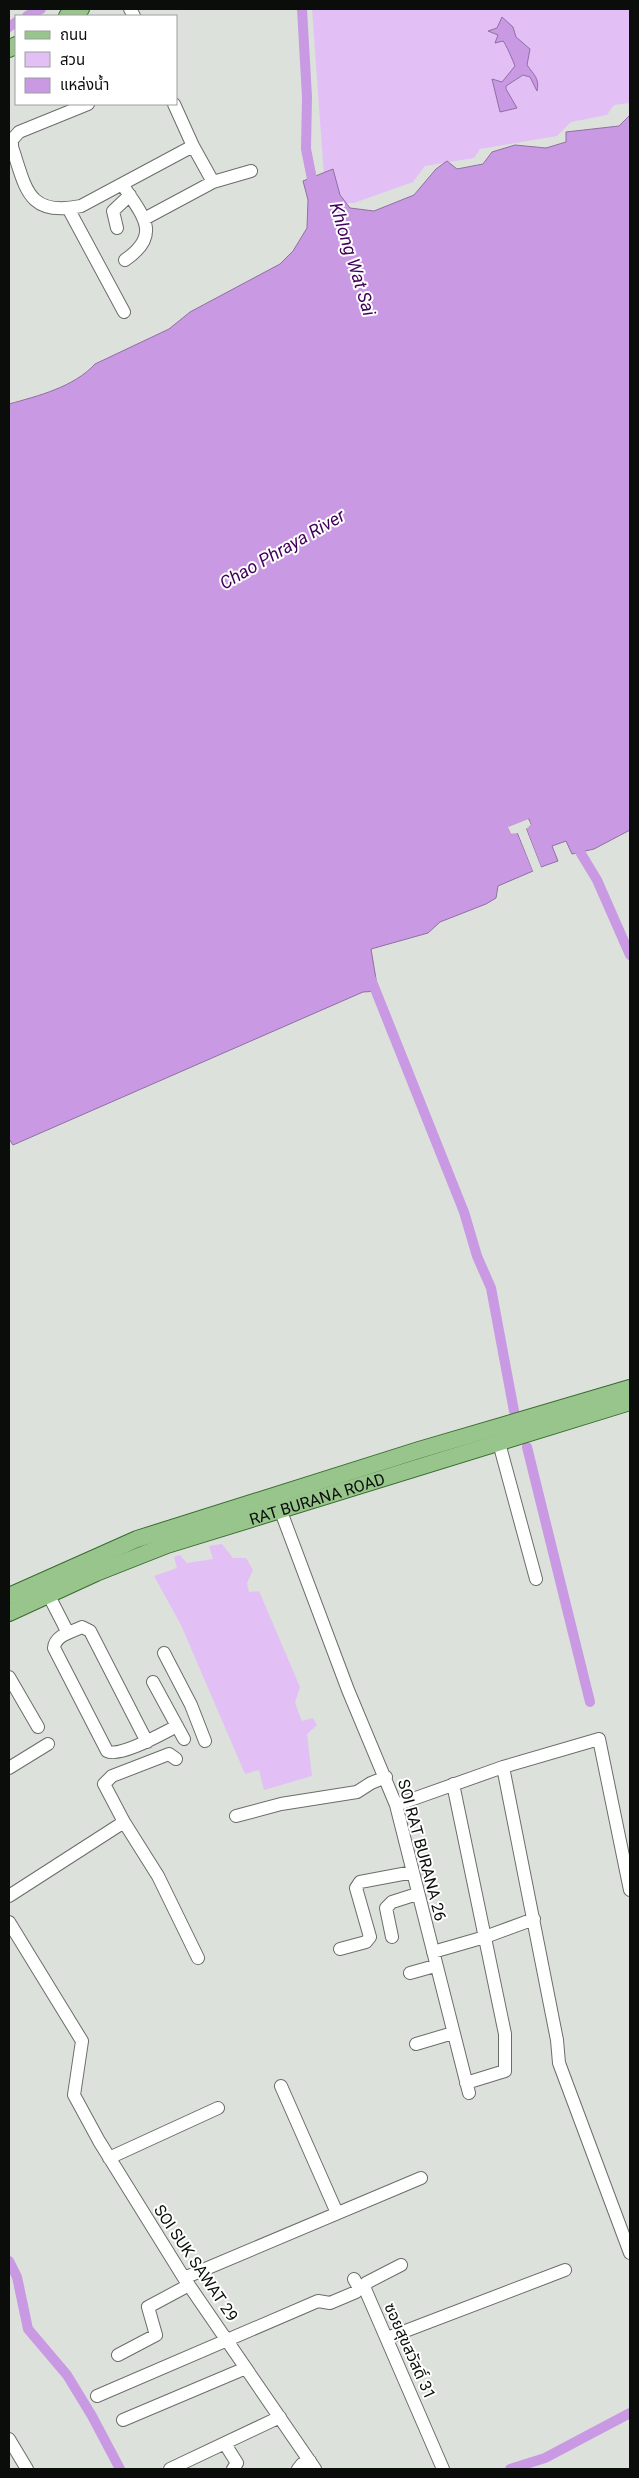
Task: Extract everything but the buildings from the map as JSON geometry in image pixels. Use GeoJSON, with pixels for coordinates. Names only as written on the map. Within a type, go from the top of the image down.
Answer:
{"type":"FeatureCollection","features":[{"type":"Feature","properties":{"kind":"main road"},"geometry":{"type":"LineString","coordinates":[[70,15],[81,9]]}},
{"type":"Feature","properties":{"kind":"main road","name":"RAT BURANA ROAD"},"geometry":{"type":"LineString","coordinates":[[9,1596],[136,1539],[419,1450],[630,1388]]}},
{"type":"Feature","properties":{"kind":"main road","name":"RAT BURANA ROAD"},"geometry":{"type":"LineString","coordinates":[[9,1613],[132,1558],[280,1509],[630,1402]]}},
{"type":"Feature","properties":{"kind":"street"},"geometry":{"type":"LineString","coordinates":[[86,105],[19,132],[12,140],[12,147],[28,194],[40,204],[68,208],[81,206],[193,146]]}},
{"type":"Feature","properties":{"kind":"street"},"geometry":{"type":"LineString","coordinates":[[174,105],[193,146],[213,182]]}},
{"type":"Feature","properties":{"kind":"street"},"geometry":{"type":"LineString","coordinates":[[144,219],[213,182],[252,172]]}},
{"type":"Feature","properties":{"kind":"street"},"geometry":{"type":"LineString","coordinates":[[122,184],[144,219],[148,232],[137,252],[125,260]]}},
{"type":"Feature","properties":{"kind":"street"},"geometry":{"type":"LineString","coordinates":[[118,228],[113,211],[130,195]]}},
{"type":"Feature","properties":{"kind":"street"},"geometry":{"type":"LineString","coordinates":[[68,208],[124,312]]}},
{"type":"Feature","properties":{"kind":"street"},"geometry":{"type":"LineString","coordinates":[[499,1443],[536,1579]]}},
{"type":"Feature","properties":{"kind":"street","name":"SOI RAT BURANA 26"},"geometry":{"type":"LineString","coordinates":[[280,1509],[348,1690],[386,1777],[396,1805],[467,2088],[502,2073],[506,2067],[505,2034],[485,1937]]}},
{"type":"Feature","properties":{"kind":"street"},"geometry":{"type":"LineString","coordinates":[[48,1594],[68,1633]]}},
{"type":"Feature","properties":{"kind":"street"},"geometry":{"type":"LineString","coordinates":[[147,1742],[90,1630],[82,1628],[68,1633],[54,1642],[54,1648],[107,1751],[115,1753],[147,1742],[176,1726]]}},
{"type":"Feature","properties":{"kind":"street"},"geometry":{"type":"LineString","coordinates":[[164,1653],[191,1705],[205,1741]]}},
{"type":"Feature","properties":{"kind":"street"},"geometry":{"type":"LineString","coordinates":[[9,1677],[38,1727]]}},
{"type":"Feature","properties":{"kind":"street"},"geometry":{"type":"LineString","coordinates":[[153,1682],[184,1739]]}},
{"type":"Feature","properties":{"kind":"street"},"geometry":{"type":"LineString","coordinates":[[396,1805],[503,1767],[598,1739],[630,1890]]}},
{"type":"Feature","properties":{"kind":"street"},"geometry":{"type":"LineString","coordinates":[[9,1768],[48,1744]]}},
{"type":"Feature","properties":{"kind":"street"},"geometry":{"type":"LineString","coordinates":[[176,1759],[169,1754],[105,1781],[104,1785],[124,1822],[158,1876],[198,1958]]}},
{"type":"Feature","properties":{"kind":"street"},"geometry":{"type":"LineString","coordinates":[[503,1767],[557,2040],[559,2063],[630,2253]]}},
{"type":"Feature","properties":{"kind":"street"},"geometry":{"type":"LineString","coordinates":[[236,1816],[317,1797],[358,1792],[371,1783],[386,1777]]}},
{"type":"Feature","properties":{"kind":"street"},"geometry":{"type":"LineString","coordinates":[[453,1784],[485,1937]]}},
{"type":"Feature","properties":{"kind":"street"},"geometry":{"type":"LineString","coordinates":[[9,1896],[124,1822]]}},
{"type":"Feature","properties":{"kind":"street"},"geometry":{"type":"LineString","coordinates":[[340,1949],[366,1942],[370,1937],[356,1888],[360,1882],[413,1872]]}},
{"type":"Feature","properties":{"kind":"street"},"geometry":{"type":"LineString","coordinates":[[392,1937],[386,1908],[392,1902],[417,1894]]}},
{"type":"Feature","properties":{"kind":"street"},"geometry":{"type":"LineString","coordinates":[[433,1952],[485,1937],[534,1919]]}},
{"type":"Feature","properties":{"kind":"street","name":"SOI SUK SAWAT 29"},"geometry":{"type":"LineString","coordinates":[[9,1922],[82,2041],[74,2095],[109,2158],[186,2282],[313,2465]]}},
{"type":"Feature","properties":{"kind":"street"},"geometry":{"type":"LineString","coordinates":[[410,1973],[435,1966]]}},
{"type":"Feature","properties":{"kind":"street"},"geometry":{"type":"LineString","coordinates":[[416,2044],[453,2033]]}},
{"type":"Feature","properties":{"kind":"street"},"geometry":{"type":"LineString","coordinates":[[280,2086],[337,2213]]}},
{"type":"Feature","properties":{"kind":"street"},"geometry":{"type":"LineString","coordinates":[[109,2158],[218,2108]]}},
{"type":"Feature","properties":{"kind":"street"},"geometry":{"type":"LineString","coordinates":[[118,2356],[156,2335],[148,2307],[186,2282],[337,2213],[421,2178]]}},
{"type":"Feature","properties":{"kind":"street","name":"ซอยสุขสวัสดิ์ 31"},"geometry":{"type":"LineString","coordinates":[[401,2265],[364,2285],[443,2469]]}},
{"type":"Feature","properties":{"kind":"street"},"geometry":{"type":"LineString","coordinates":[[387,2338],[564,2270]]}},
{"type":"Feature","properties":{"kind":"street"},"geometry":{"type":"LineString","coordinates":[[98,2396],[318,2301],[330,2303],[356,2292],[359,2288],[354,2279]]}},
{"type":"Feature","properties":{"kind":"street"},"geometry":{"type":"LineString","coordinates":[[123,2420],[246,2368]]}},
{"type":"Feature","properties":{"kind":"street"},"geometry":{"type":"LineString","coordinates":[[170,2469],[280,2416]]}},
{"type":"Feature","properties":{"kind":"street"},"geometry":{"type":"LineString","coordinates":[[9,2439],[27,2469]]}},
{"type":"Feature","properties":{"kind":"street"},"geometry":{"type":"LineString","coordinates":[[225,2444],[237,2463],[233,2469]]}},
{"type":"Feature","properties":{"kind":"street"},"geometry":{"type":"LineString","coordinates":[[298,2469],[302,2464],[313,2465]]}},
{"type":"Feature","properties":{"kind":"green space"},"geometry":{"type":"Polygon","coordinates":[[[312,9],[630,9],[630,103],[614,105],[607,115],[571,122],[557,136],[480,149],[474,158],[425,166],[413,182],[354,203],[342,203],[324,177],[312,9]]]}},
{"type":"Feature","properties":{"kind":"green space"},"geometry":{"type":"Polygon","coordinates":[[[222,1544],[233,1558],[246,1558],[253,1570],[247,1583],[249,1592],[259,1591],[300,1687],[295,1703],[302,1721],[313,1718],[317,1725],[307,1734],[312,1776],[264,1790],[259,1770],[245,1774],[181,1625],[154,1576],[177,1568],[174,1557],[180,1555],[187,1563],[213,1559],[209,1546],[222,1544]]]}},
{"type":"Feature","properties":{"kind":"water"},"geometry":{"type":"Polygon","coordinates":[[[502,17],[513,27],[516,37],[530,49],[527,65],[535,76],[538,87],[537,91],[530,77],[523,75],[506,86],[517,108],[500,112],[492,79],[502,82],[515,66],[504,42],[495,43],[498,35],[488,31],[497,28],[502,17]]]}},
{"type":"Feature","properties":{"kind":"water","name":"Chao Phraya River"},"geometry":{"type":"Polygon","coordinates":[[[630,115],[630,830],[594,849],[572,854],[566,841],[552,846],[558,861],[541,867],[526,828],[531,825],[529,819],[509,827],[511,834],[517,832],[533,871],[498,886],[496,898],[486,904],[440,922],[428,933],[371,949],[378,991],[363,992],[13,1145],[9,1139],[9,404],[66,385],[77,379],[95,364],[169,329],[190,312],[280,264],[293,251],[307,228],[308,200],[303,181],[333,169],[340,195],[350,208],[374,211],[414,195],[436,169],[447,161],[457,169],[483,164],[492,152],[515,145],[546,148],[566,142],[566,132],[619,126],[630,115]]]}},
{"type":"Feature","properties":{"kind":"pier"},"geometry":{"type":"Polygon","coordinates":[[[528,819],[531,825],[526,829],[541,867],[539,868],[523,829],[528,824],[527,822],[512,828],[513,831],[520,831],[535,870],[533,871],[518,833],[511,834],[508,827],[528,819]]]}},
{"type":"Feature","properties":{"kind":"waterway"},"geometry":{"type":"LineString","coordinates":[[29,15],[41,9]]}},
{"type":"Feature","properties":{"kind":"waterway","name":"Khlong Wat Sai"},"geometry":{"type":"LineString","coordinates":[[302,9],[307,97],[306,149],[314,189]]}},
{"type":"Feature","properties":{"kind":"waterway"},"geometry":{"type":"LineString","coordinates":[[9,27],[15,23]]}},
{"type":"Feature","properties":{"kind":"waterway"},"geometry":{"type":"LineString","coordinates":[[574,842],[597,880],[630,955]]}},
{"type":"Feature","properties":{"kind":"waterway"},"geometry":{"type":"LineString","coordinates":[[371,979],[464,1212],[477,1256],[491,1288],[514,1411]]}},
{"type":"Feature","properties":{"kind":"waterway"},"geometry":{"type":"LineString","coordinates":[[527,1447],[590,1702]]}},
{"type":"Feature","properties":{"kind":"waterway"},"geometry":{"type":"LineString","coordinates":[[9,2261],[17,2277],[28,2329],[67,2375],[92,2416],[120,2469]]}},
{"type":"Feature","properties":{"kind":"waterway"},"geometry":{"type":"LineString","coordinates":[[510,2469],[545,2458],[630,2413]]}}]}
